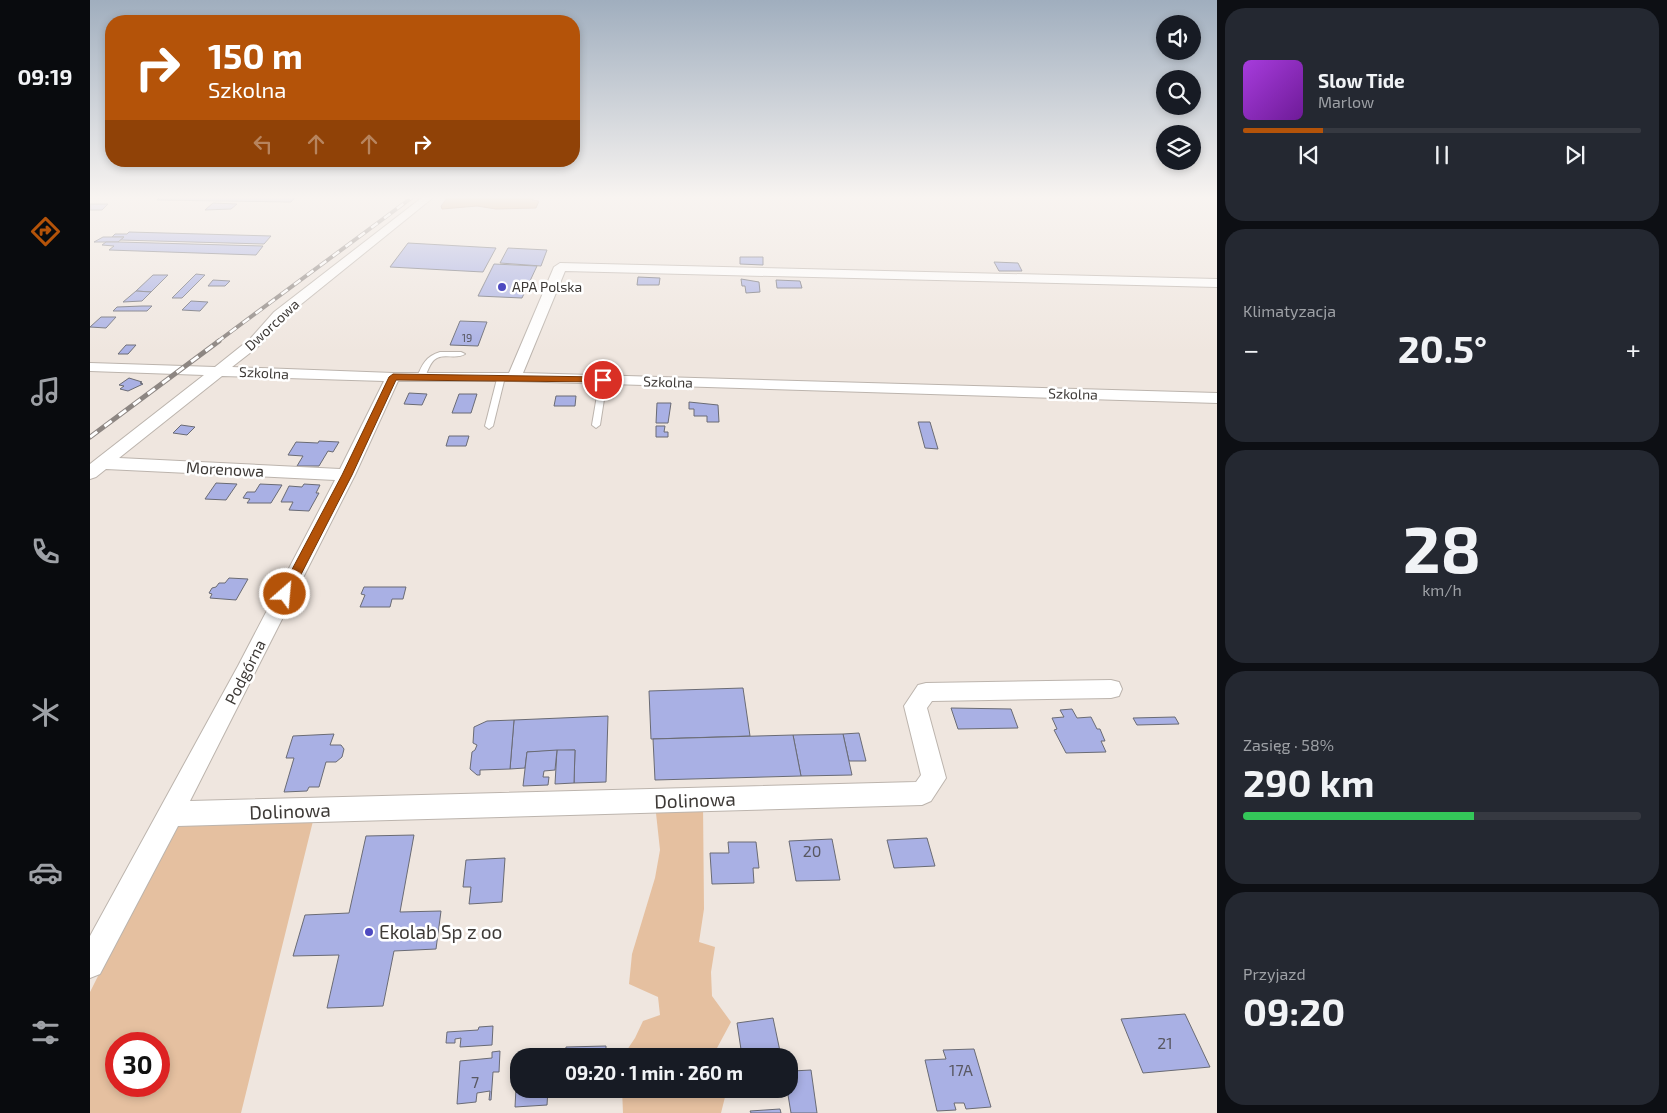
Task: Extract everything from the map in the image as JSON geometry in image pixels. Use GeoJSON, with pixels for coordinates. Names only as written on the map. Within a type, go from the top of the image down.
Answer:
{"type":"FeatureCollection","features":[{"type":"Feature","properties":{"kind":"street","name":"Dworcowa"},"geometry":{"type":"LineString","coordinates":[[96,468],[255,342],[279,315],[364,248]]}},
{"type":"Feature","properties":{"kind":"street"},"geometry":{"type":"LineString","coordinates":[[507,377],[560,267],[1217,283]]}},
{"type":"Feature","properties":{"kind":"street","name":"Szkolna"},"geometry":{"type":"LineString","coordinates":[[90,366],[393,377],[507,377],[1217,398]]}},
{"type":"Feature","properties":{"kind":"street","name":"Podgórna"},"geometry":{"type":"LineString","coordinates":[[90,964],[171,814],[347,475],[393,377]]}},
{"type":"Feature","properties":{"kind":"street","name":"Morenowa"},"geometry":{"type":"LineString","coordinates":[[96,468],[347,475]]}},
{"type":"Feature","properties":{"kind":"street","name":"Dolinowa"},"geometry":{"type":"LineString","coordinates":[[171,814],[922,793],[934,778],[915,706],[926,692],[1111,688]]}},
{"type":"Feature","properties":{"kind":"lane"},"geometry":{"type":"LineString","coordinates":[[422,377],[426,362],[436,354],[461,354]]}},
{"type":"Feature","properties":{"kind":"lane"},"geometry":{"type":"LineString","coordinates":[[489,426],[507,377]]}},
{"type":"Feature","properties":{"kind":"lane"},"geometry":{"type":"LineString","coordinates":[[596,425],[603,380]]}},
{"type":"Feature","properties":{"kind":"shaded area"},"geometry":{"type":"Polygon","coordinates":[[[655,804],[703,804],[704,909],[699,942],[715,947],[711,972],[712,996],[731,1022],[717,1048],[628,1048],[643,1021],[660,1015],[658,997],[629,984],[632,954],[655,878],[660,850],[655,804]]]}},
{"type":"Feature","properties":{"kind":"shaded area"},"geometry":{"type":"Polygon","coordinates":[[[313,821],[241,1113],[90,1113],[90,992],[175,823],[313,821]]]}},
{"type":"Feature","properties":{"kind":"shaded area"},"geometry":{"type":"Polygon","coordinates":[[[622,1098],[725,1098],[721,1113],[623,1113],[622,1098]]]}},
{"type":"Feature","properties":{"kind":"building"},"geometry":{"type":"Polygon","coordinates":[[[112,248],[261,248],[256,255],[109,250],[112,248]]]}},
{"type":"Feature","properties":{"kind":"building"},"geometry":{"type":"Polygon","coordinates":[[[404,248],[496,248],[483,272],[390,267],[404,248]]]}},
{"type":"Feature","properties":{"kind":"building"},"geometry":{"type":"Polygon","coordinates":[[[508,248],[547,250],[541,266],[500,263],[508,248]]]}},
{"type":"Feature","properties":{"kind":"building"},"geometry":{"type":"Polygon","coordinates":[[[740,257],[763,257],[763,265],[740,264],[740,257]]]}},
{"type":"Feature","properties":{"kind":"building"},"geometry":{"type":"Polygon","coordinates":[[[994,262],[1018,263],[1022,271],[999,271],[994,262]]]}},
{"type":"Feature","properties":{"kind":"building"},"geometry":{"type":"Polygon","coordinates":[[[494,264],[537,266],[522,298],[478,296],[494,264]]]}},
{"type":"Feature","properties":{"kind":"building"},"geometry":{"type":"Polygon","coordinates":[[[196,274],[205,275],[182,298],[172,298],[196,274]]]}},
{"type":"Feature","properties":{"kind":"building"},"geometry":{"type":"Polygon","coordinates":[[[153,275],[168,275],[151,292],[136,291],[153,275]]]}},
{"type":"Feature","properties":{"kind":"building"},"geometry":{"type":"Polygon","coordinates":[[[638,277],[660,278],[659,285],[637,285],[638,277]]]}},
{"type":"Feature","properties":{"kind":"building"},"geometry":{"type":"Polygon","coordinates":[[[741,279],[759,282],[760,292],[746,293],[741,279]]]}},
{"type":"Feature","properties":{"kind":"building"},"geometry":{"type":"Polygon","coordinates":[[[213,280],[230,281],[225,286],[208,286],[213,280]]]}},
{"type":"Feature","properties":{"kind":"building"},"geometry":{"type":"Polygon","coordinates":[[[776,280],[800,281],[802,288],[777,288],[776,280]]]}},
{"type":"Feature","properties":{"kind":"building"},"geometry":{"type":"Polygon","coordinates":[[[136,291],[151,292],[142,301],[123,302],[136,291]]]}},
{"type":"Feature","properties":{"kind":"building"},"geometry":{"type":"Polygon","coordinates":[[[191,301],[208,302],[200,311],[182,310],[191,301]]]}},
{"type":"Feature","properties":{"kind":"building"},"geometry":{"type":"Polygon","coordinates":[[[152,306],[147,311],[113,311],[117,307],[152,306]]]}},
{"type":"Feature","properties":{"kind":"building"},"geometry":{"type":"Polygon","coordinates":[[[101,317],[116,317],[106,328],[90,327],[101,317]]]}},
{"type":"Feature","properties":{"kind":"building"},"geometry":{"type":"Polygon","coordinates":[[[460,321],[487,322],[478,346],[450,345],[460,321]]]}},
{"type":"Feature","properties":{"kind":"building"},"geometry":{"type":"Polygon","coordinates":[[[126,345],[136,345],[128,354],[118,354],[126,345]]]}},
{"type":"Feature","properties":{"kind":"building"},"geometry":{"type":"Polygon","coordinates":[[[129,378],[143,384],[128,391],[120,389],[124,386],[119,385],[129,378]]]}},
{"type":"Feature","properties":{"kind":"building"},"geometry":{"type":"Polygon","coordinates":[[[409,393],[427,394],[422,405],[404,404],[409,393]]]}},
{"type":"Feature","properties":{"kind":"building"},"geometry":{"type":"Polygon","coordinates":[[[459,394],[477,394],[471,413],[452,413],[459,394]]]}},
{"type":"Feature","properties":{"kind":"building"},"geometry":{"type":"Polygon","coordinates":[[[556,396],[576,396],[575,406],[554,406],[556,396]]]}},
{"type":"Feature","properties":{"kind":"building"},"geometry":{"type":"Polygon","coordinates":[[[689,402],[718,405],[719,422],[707,422],[707,416],[694,416],[694,409],[689,409],[689,402]]]}},
{"type":"Feature","properties":{"kind":"building"},"geometry":{"type":"Polygon","coordinates":[[[657,403],[671,403],[668,423],[656,423],[657,403]]]}},
{"type":"Feature","properties":{"kind":"building"},"geometry":{"type":"Polygon","coordinates":[[[918,422],[930,422],[938,449],[925,448],[918,422]]]}},
{"type":"Feature","properties":{"kind":"building"},"geometry":{"type":"Polygon","coordinates":[[[181,425],[195,427],[187,435],[173,433],[181,425]]]}},
{"type":"Feature","properties":{"kind":"building"},"geometry":{"type":"Polygon","coordinates":[[[656,426],[665,426],[664,432],[668,432],[668,437],[656,437],[656,426]]]}},
{"type":"Feature","properties":{"kind":"building"},"geometry":{"type":"Polygon","coordinates":[[[449,436],[469,436],[466,446],[446,446],[449,436]]]}},
{"type":"Feature","properties":{"kind":"building"},"geometry":{"type":"Polygon","coordinates":[[[319,441],[339,442],[333,452],[328,451],[319,466],[297,466],[303,456],[288,455],[296,442],[318,443],[319,441]]]}},
{"type":"Feature","properties":{"kind":"building"},"geometry":{"type":"Polygon","coordinates":[[[216,483],[237,484],[226,500],[205,499],[216,483]]]}},
{"type":"Feature","properties":{"kind":"building"},"geometry":{"type":"Polygon","coordinates":[[[260,484],[282,485],[271,503],[247,503],[250,499],[243,498],[247,492],[255,492],[260,484]]]}},
{"type":"Feature","properties":{"kind":"building"},"geometry":{"type":"Polygon","coordinates":[[[304,484],[320,485],[316,493],[319,493],[309,511],[289,510],[293,502],[281,502],[289,486],[302,487],[304,484]]]}},
{"type":"Feature","properties":{"kind":"building"},"geometry":{"type":"Polygon","coordinates":[[[229,578],[248,579],[236,600],[210,598],[212,594],[209,593],[212,588],[216,587],[219,583],[225,583],[229,578]]]}},
{"type":"Feature","properties":{"kind":"building"},"geometry":{"type":"Polygon","coordinates":[[[364,587],[406,587],[403,599],[392,599],[390,607],[360,607],[365,595],[361,594],[364,587]]]}},
{"type":"Feature","properties":{"kind":"building"},"geometry":{"type":"Polygon","coordinates":[[[743,688],[750,736],[651,739],[649,691],[743,688]]]}},
{"type":"Feature","properties":{"kind":"building"},"geometry":{"type":"Polygon","coordinates":[[[951,708],[1011,709],[1018,728],[958,729],[951,708]]]}},
{"type":"Feature","properties":{"kind":"building"},"geometry":{"type":"Polygon","coordinates":[[[1072,709],[1077,718],[1091,717],[1097,729],[1100,729],[1105,741],[1101,741],[1106,752],[1066,753],[1054,730],[1057,729],[1052,718],[1064,717],[1060,710],[1072,709]]]}},
{"type":"Feature","properties":{"kind":"building"},"geometry":{"type":"Polygon","coordinates":[[[608,716],[606,782],[574,783],[575,750],[527,752],[525,768],[510,769],[514,720],[608,716]]]}},
{"type":"Feature","properties":{"kind":"building"},"geometry":{"type":"Polygon","coordinates":[[[1175,717],[1179,724],[1137,725],[1133,718],[1175,717]]]}},
{"type":"Feature","properties":{"kind":"building"},"geometry":{"type":"Polygon","coordinates":[[[514,720],[510,769],[480,770],[480,775],[477,775],[470,769],[472,752],[477,745],[473,743],[474,727],[487,721],[514,720]]]}},
{"type":"Feature","properties":{"kind":"building"},"geometry":{"type":"Polygon","coordinates":[[[859,733],[866,761],[849,761],[843,734],[859,733]]]}},
{"type":"Feature","properties":{"kind":"building"},"geometry":{"type":"Polygon","coordinates":[[[334,734],[330,745],[341,745],[344,749],[342,757],[336,762],[326,762],[319,787],[309,787],[307,791],[284,792],[294,758],[286,758],[293,736],[334,734]]]}},
{"type":"Feature","properties":{"kind":"building"},"geometry":{"type":"Polygon","coordinates":[[[843,734],[852,775],[801,776],[793,735],[843,734]]]}},
{"type":"Feature","properties":{"kind":"building"},"geometry":{"type":"Polygon","coordinates":[[[793,735],[801,776],[655,780],[653,739],[793,735]]]}},
{"type":"Feature","properties":{"kind":"building"},"geometry":{"type":"Polygon","coordinates":[[[557,750],[575,750],[574,783],[555,784],[557,750]]]}},
{"type":"Feature","properties":{"kind":"building"},"geometry":{"type":"Polygon","coordinates":[[[557,750],[555,770],[544,771],[543,777],[549,777],[548,785],[523,786],[527,752],[557,750]]]}},
{"type":"Feature","properties":{"kind":"building","name":"Ekolab Sp z oo"},"geometry":{"type":"Polygon","coordinates":[[[414,835],[400,912],[441,911],[436,949],[394,951],[383,1006],[327,1008],[339,955],[293,956],[305,915],[349,913],[366,836],[414,835]]]}},
{"type":"Feature","properties":{"kind":"building"},"geometry":{"type":"Polygon","coordinates":[[[927,838],[935,866],[894,868],[887,840],[927,838]]]}},
{"type":"Feature","properties":{"kind":"building"},"geometry":{"type":"Polygon","coordinates":[[[832,839],[840,880],[796,881],[789,841],[832,839]]]}},
{"type":"Feature","properties":{"kind":"building"},"geometry":{"type":"Polygon","coordinates":[[[728,842],[756,842],[759,868],[753,868],[754,883],[712,884],[710,853],[729,853],[728,842]]]}},
{"type":"Feature","properties":{"kind":"building"},"geometry":{"type":"Polygon","coordinates":[[[505,858],[502,902],[469,904],[471,887],[463,887],[466,860],[505,858]]]}},
{"type":"Feature","properties":{"kind":"building"},"geometry":{"type":"Polygon","coordinates":[[[1185,1014],[1210,1067],[1143,1073],[1121,1019],[1185,1014]]]}},
{"type":"Feature","properties":{"kind":"building"},"geometry":{"type":"Polygon","coordinates":[[[773,1018],[779,1048],[741,1048],[737,1023],[773,1018]]]}},
{"type":"Feature","properties":{"kind":"building"},"geometry":{"type":"Polygon","coordinates":[[[493,1026],[492,1045],[460,1047],[461,1038],[455,1039],[455,1043],[446,1043],[447,1032],[478,1030],[479,1027],[493,1026]]]}},
{"type":"Feature","properties":{"kind":"building"},"geometry":{"type":"Polygon","coordinates":[[[606,1046],[606,1048],[566,1048],[606,1046]]]}},
{"type":"Feature","properties":{"kind":"building"},"geometry":{"type":"Polygon","coordinates":[[[974,1049],[991,1107],[966,1109],[964,1103],[954,1103],[956,1110],[937,1111],[925,1060],[946,1059],[943,1050],[974,1049]]]}},
{"type":"Feature","properties":{"kind":"building"},"geometry":{"type":"Polygon","coordinates":[[[500,1051],[499,1072],[493,1072],[491,1100],[489,1100],[490,1091],[477,1093],[476,1102],[457,1104],[460,1061],[492,1058],[492,1052],[500,1051]]]}},
{"type":"Feature","properties":{"kind":"building"},"geometry":{"type":"Polygon","coordinates":[[[811,1070],[817,1113],[791,1113],[788,1098],[798,1098],[798,1071],[811,1070]]]}},
{"type":"Feature","properties":{"kind":"building"},"geometry":{"type":"Polygon","coordinates":[[[515,1098],[547,1098],[547,1105],[515,1107],[515,1098]]]}},
{"type":"Feature","properties":{"kind":"building"},"geometry":{"type":"Polygon","coordinates":[[[780,1109],[781,1113],[751,1113],[750,1111],[780,1109]]]}},
{"type":"Feature","properties":{"kind":"railway"},"geometry":{"type":"LineString","coordinates":[[217,342],[344,248]]}},
{"type":"Feature","properties":{"kind":"railway"},"geometry":{"type":"LineString","coordinates":[[90,437],[219,341]]}},
{"type":"Feature","properties":{"kind":"place","name":"APA Polska"},"geometry":{"type":"Point","coordinates":[502,287]}},
{"type":"Feature","properties":{"kind":"place","name":"Ekolab Sp z oo"},"geometry":{"type":"Point","coordinates":[369,932]}},
{"type":"Feature","properties":{"kind":"route"},"geometry":{"type":"LineString","coordinates":[[285,594],[347,475],[393,377],[514,377],[603,380]]}}]}
